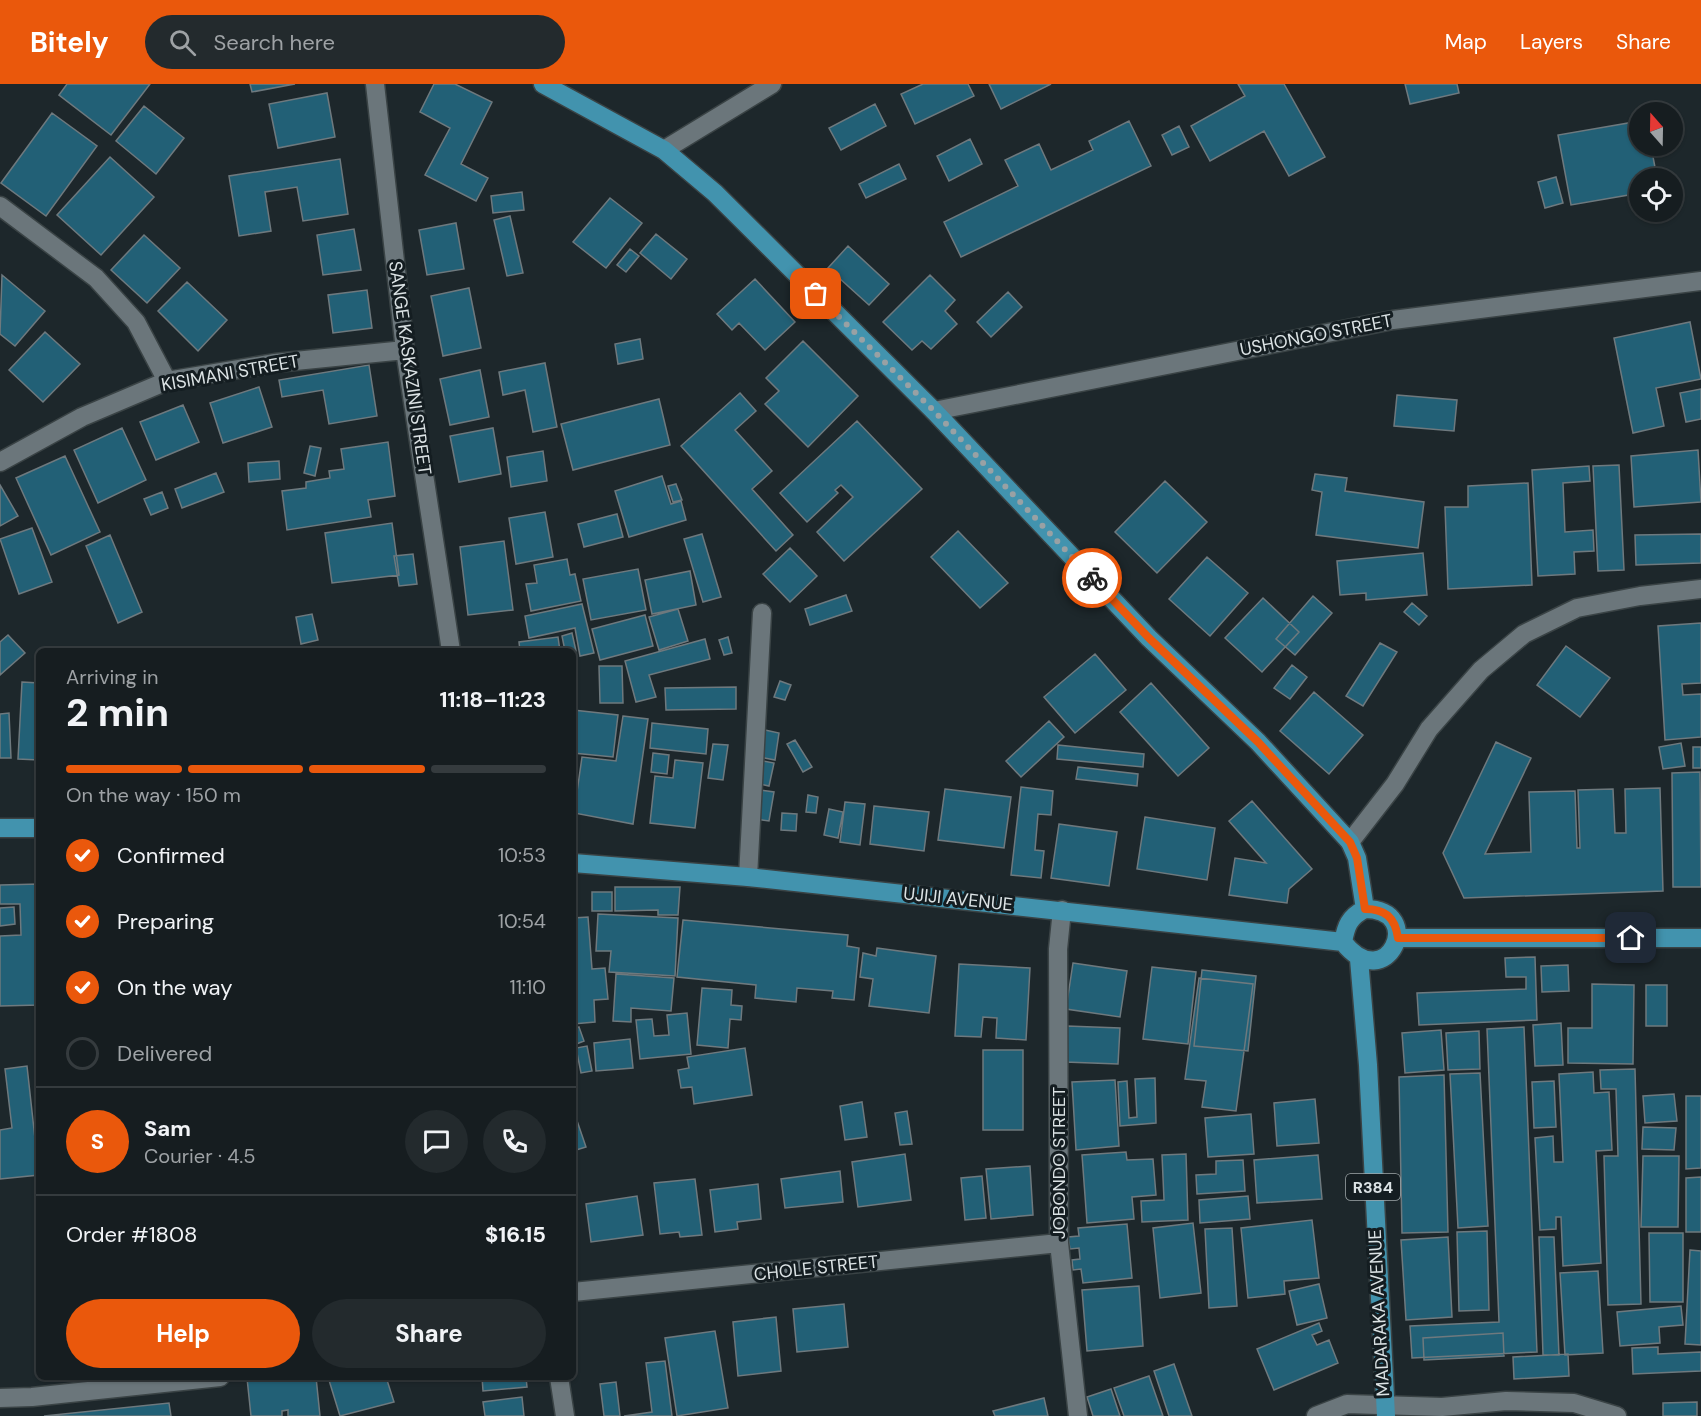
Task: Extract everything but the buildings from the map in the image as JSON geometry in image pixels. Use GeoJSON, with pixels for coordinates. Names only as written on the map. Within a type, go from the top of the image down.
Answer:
{"type":"FeatureCollection","features":[{"type":"Feature","properties":{"kind":"main road"},"geometry":{"type":"LineString","coordinates":[[543,84],[664,150],[715,193],[934,411],[1149,638],[1258,742],[1350,842],[1357,858],[1365,909]]}},
{"type":"Feature","properties":{"kind":"main road"},"geometry":{"type":"LineString","coordinates":[[0,828],[36,828]]}},
{"type":"Feature","properties":{"kind":"main road","name":"UJIJI AVENUE"},"geometry":{"type":"LineString","coordinates":[[576,863],[748,877],[1343,942]]}},
{"type":"Feature","properties":{"kind":"main road"},"geometry":{"type":"LineString","coordinates":[[1365,909],[1378,909],[1389,915],[1396,925],[1398,938],[1394,950],[1384,959],[1371,962],[1359,959],[1343,942],[1346,926],[1353,915],[1365,909]]}},
{"type":"Feature","properties":{"kind":"main road"},"geometry":{"type":"LineString","coordinates":[[1398,938],[1701,938]]}},
{"type":"Feature","properties":{"kind":"main road","name":"MADARAKA AVENUE"},"geometry":{"type":"LineString","coordinates":[[1359,959],[1368,1065],[1385,1410]]}},
{"type":"Feature","properties":{"kind":"street","name":"SANGE KASKAZINI STREET"},"geometry":{"type":"LineString","coordinates":[[375,84],[405,350],[451,648]]}},
{"type":"Feature","properties":{"kind":"street"},"geometry":{"type":"LineString","coordinates":[[664,150],[772,84]]}},
{"type":"Feature","properties":{"kind":"street"},"geometry":{"type":"LineString","coordinates":[[0,206],[96,278],[136,322],[167,381]]}},
{"type":"Feature","properties":{"kind":"street","name":"USHONGO STREET"},"geometry":{"type":"LineString","coordinates":[[934,411],[1393,320],[1701,281]]}},
{"type":"Feature","properties":{"kind":"street","name":"KISIMANI STREET"},"geometry":{"type":"LineString","coordinates":[[0,462],[82,417],[167,381],[275,363],[405,350]]}},
{"type":"Feature","properties":{"kind":"street"},"geometry":{"type":"LineString","coordinates":[[1350,842],[1395,784],[1429,729],[1481,670],[1524,634],[1577,608],[1640,596],[1701,590]]}},
{"type":"Feature","properties":{"kind":"street"},"geometry":{"type":"LineString","coordinates":[[748,877],[762,613]]}},
{"type":"Feature","properties":{"kind":"street","name":"JOBONDO STREET"},"geometry":{"type":"LineString","coordinates":[[1062,910],[1058,949],[1059,1244],[1078,1416]]}},
{"type":"Feature","properties":{"kind":"street","name":"CHOLE STREET"},"geometry":{"type":"LineString","coordinates":[[576,1292],[1059,1244]]}},
{"type":"Feature","properties":{"kind":"street"},"geometry":{"type":"LineString","coordinates":[[0,1398],[32,1397],[192,1380]]}},
{"type":"Feature","properties":{"kind":"street"},"geometry":{"type":"LineString","coordinates":[[559,1380],[565,1416]]}},
{"type":"Feature","properties":{"kind":"street"},"geometry":{"type":"LineString","coordinates":[[1316,1416],[1347,1404],[1385,1410],[1506,1401],[1574,1403],[1617,1416]]}},
{"type":"Feature","properties":{"kind":"way so far"},"geometry":{"type":"LineString","coordinates":[[816,294],[934,411],[1092,578]]}},
{"type":"Feature","properties":{"kind":"route"},"geometry":{"type":"LineString","coordinates":[[1092,578],[1149,638],[1258,742],[1350,842],[1357,858],[1365,909],[1378,909],[1389,915],[1396,925],[1398,938],[1631,938]]}}]}
